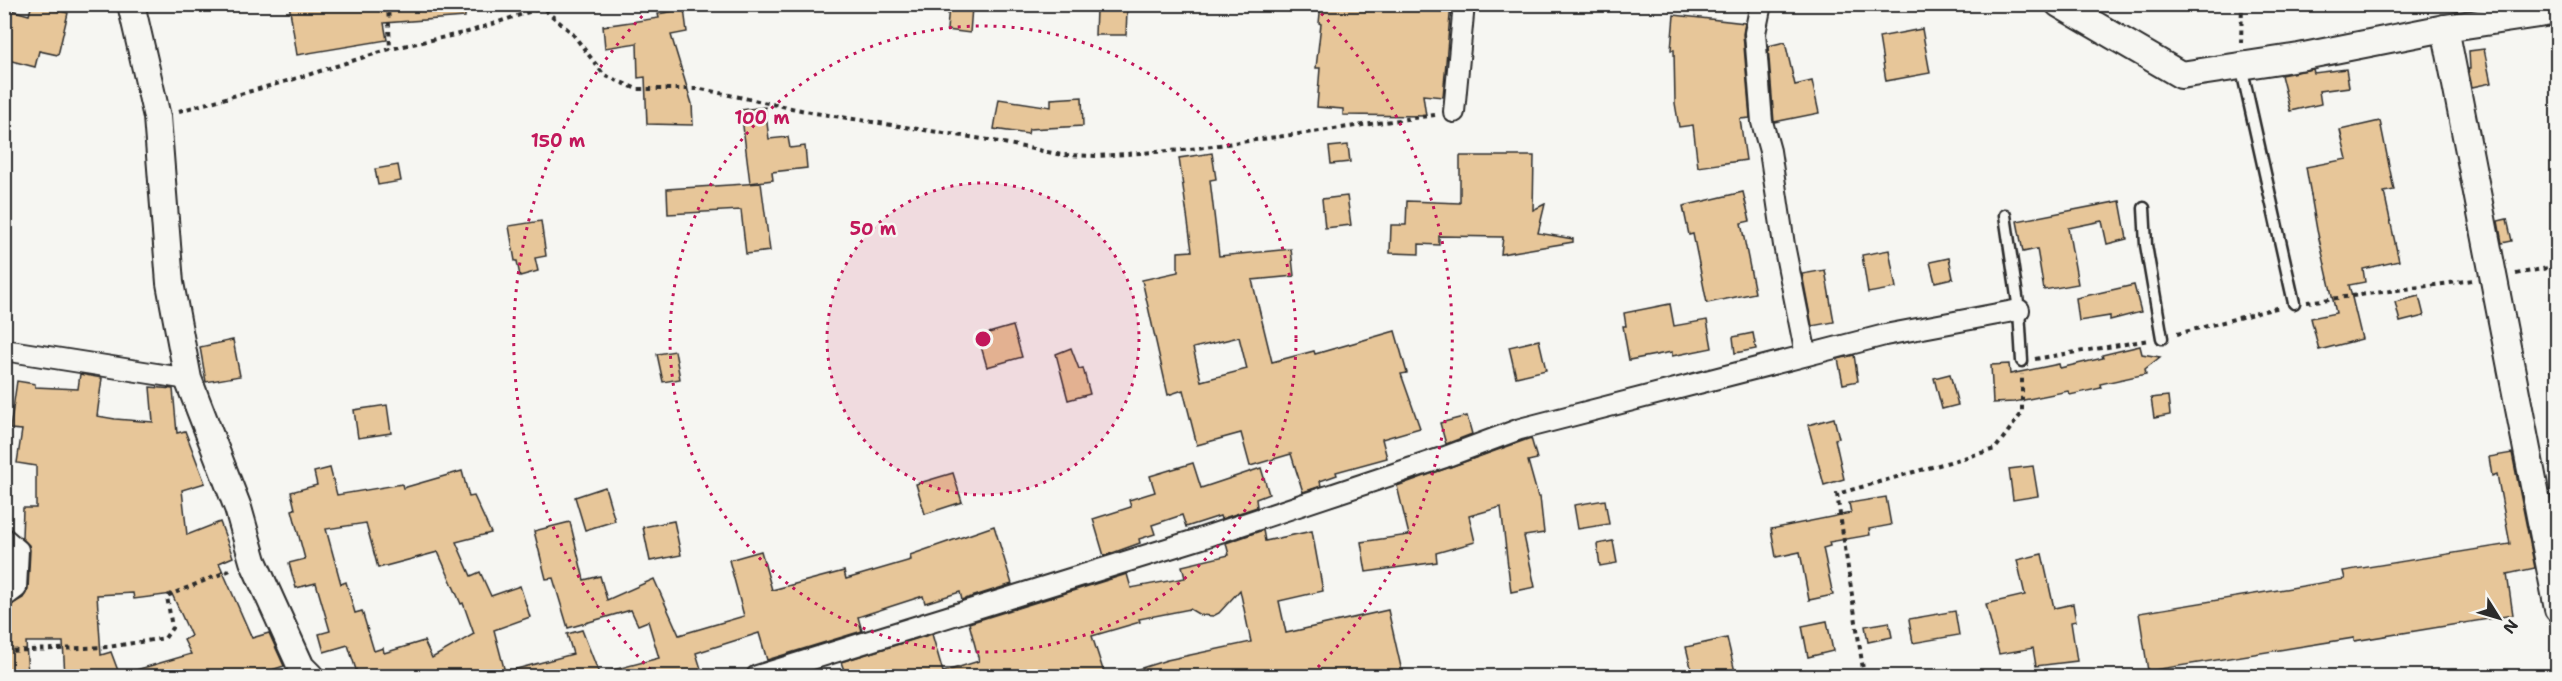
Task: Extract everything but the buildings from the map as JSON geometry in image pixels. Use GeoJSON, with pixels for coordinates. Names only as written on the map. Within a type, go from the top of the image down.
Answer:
{"type":"FeatureCollection","features":[{"type":"Feature","properties":{"kind":"street"},"geometry":{"type":"LineString","coordinates":[[131,4],[156,117],[170,283],[188,379],[238,508],[253,561],[302,668],[310,676]]}},
{"type":"Feature","properties":{"kind":"street"},"geometry":{"type":"LineString","coordinates":[[1454,112],[1464,4]]}},
{"type":"Feature","properties":{"kind":"street"},"geometry":{"type":"LineString","coordinates":[[1761,4],[1755,33],[1762,122],[1770,151],[1784,245],[1806,355]]}},
{"type":"Feature","properties":{"kind":"street"},"geometry":{"type":"LineString","coordinates":[[2059,4],[2181,75],[2558,10]]}},
{"type":"Feature","properties":{"kind":"street"},"geometry":{"type":"LineString","coordinates":[[2445,28],[2558,609]]}},
{"type":"Feature","properties":{"kind":"street"},"geometry":{"type":"LineString","coordinates":[[757,676],[1199,539],[1445,457],[1520,429],[1885,334],[2019,310]]}},
{"type":"Feature","properties":{"kind":"street"},"geometry":{"type":"LineString","coordinates":[[4,350],[188,379]]}},
{"type":"Feature","properties":{"kind":"street"},"geometry":{"type":"LineString","coordinates":[[4,538],[18,550],[16,588],[4,597]]}},
{"type":"Feature","properties":{"kind":"lane"},"geometry":{"type":"LineString","coordinates":[[2241,66],[2294,303]]}},
{"type":"Feature","properties":{"kind":"lane"},"geometry":{"type":"LineString","coordinates":[[2144,208],[2146,245],[2162,338]]}},
{"type":"Feature","properties":{"kind":"lane"},"geometry":{"type":"LineString","coordinates":[[2005,214],[2019,310],[2022,361]]}},
{"type":"Feature","properties":{"kind":"path"},"geometry":{"type":"LineString","coordinates":[[388,4],[390,49]]}},
{"type":"Feature","properties":{"kind":"path"},"geometry":{"type":"LineString","coordinates":[[2241,66],[2242,4]]}},
{"type":"Feature","properties":{"kind":"path"},"geometry":{"type":"LineString","coordinates":[[156,117],[298,78],[390,49],[468,32],[540,6],[572,33],[604,75],[637,89],[702,89],[814,113],[989,140],[1062,154],[1098,156],[1183,150],[1454,112]]}},
{"type":"Feature","properties":{"kind":"path"},"geometry":{"type":"LineString","coordinates":[[1864,676],[1837,494],[1995,449],[2022,413],[2022,361],[2162,338],[2294,303],[2493,278],[2558,266]]}},
{"type":"Feature","properties":{"kind":"path"},"geometry":{"type":"LineString","coordinates":[[4,651],[108,647],[165,638],[172,628],[167,596],[253,561]]}}]}
